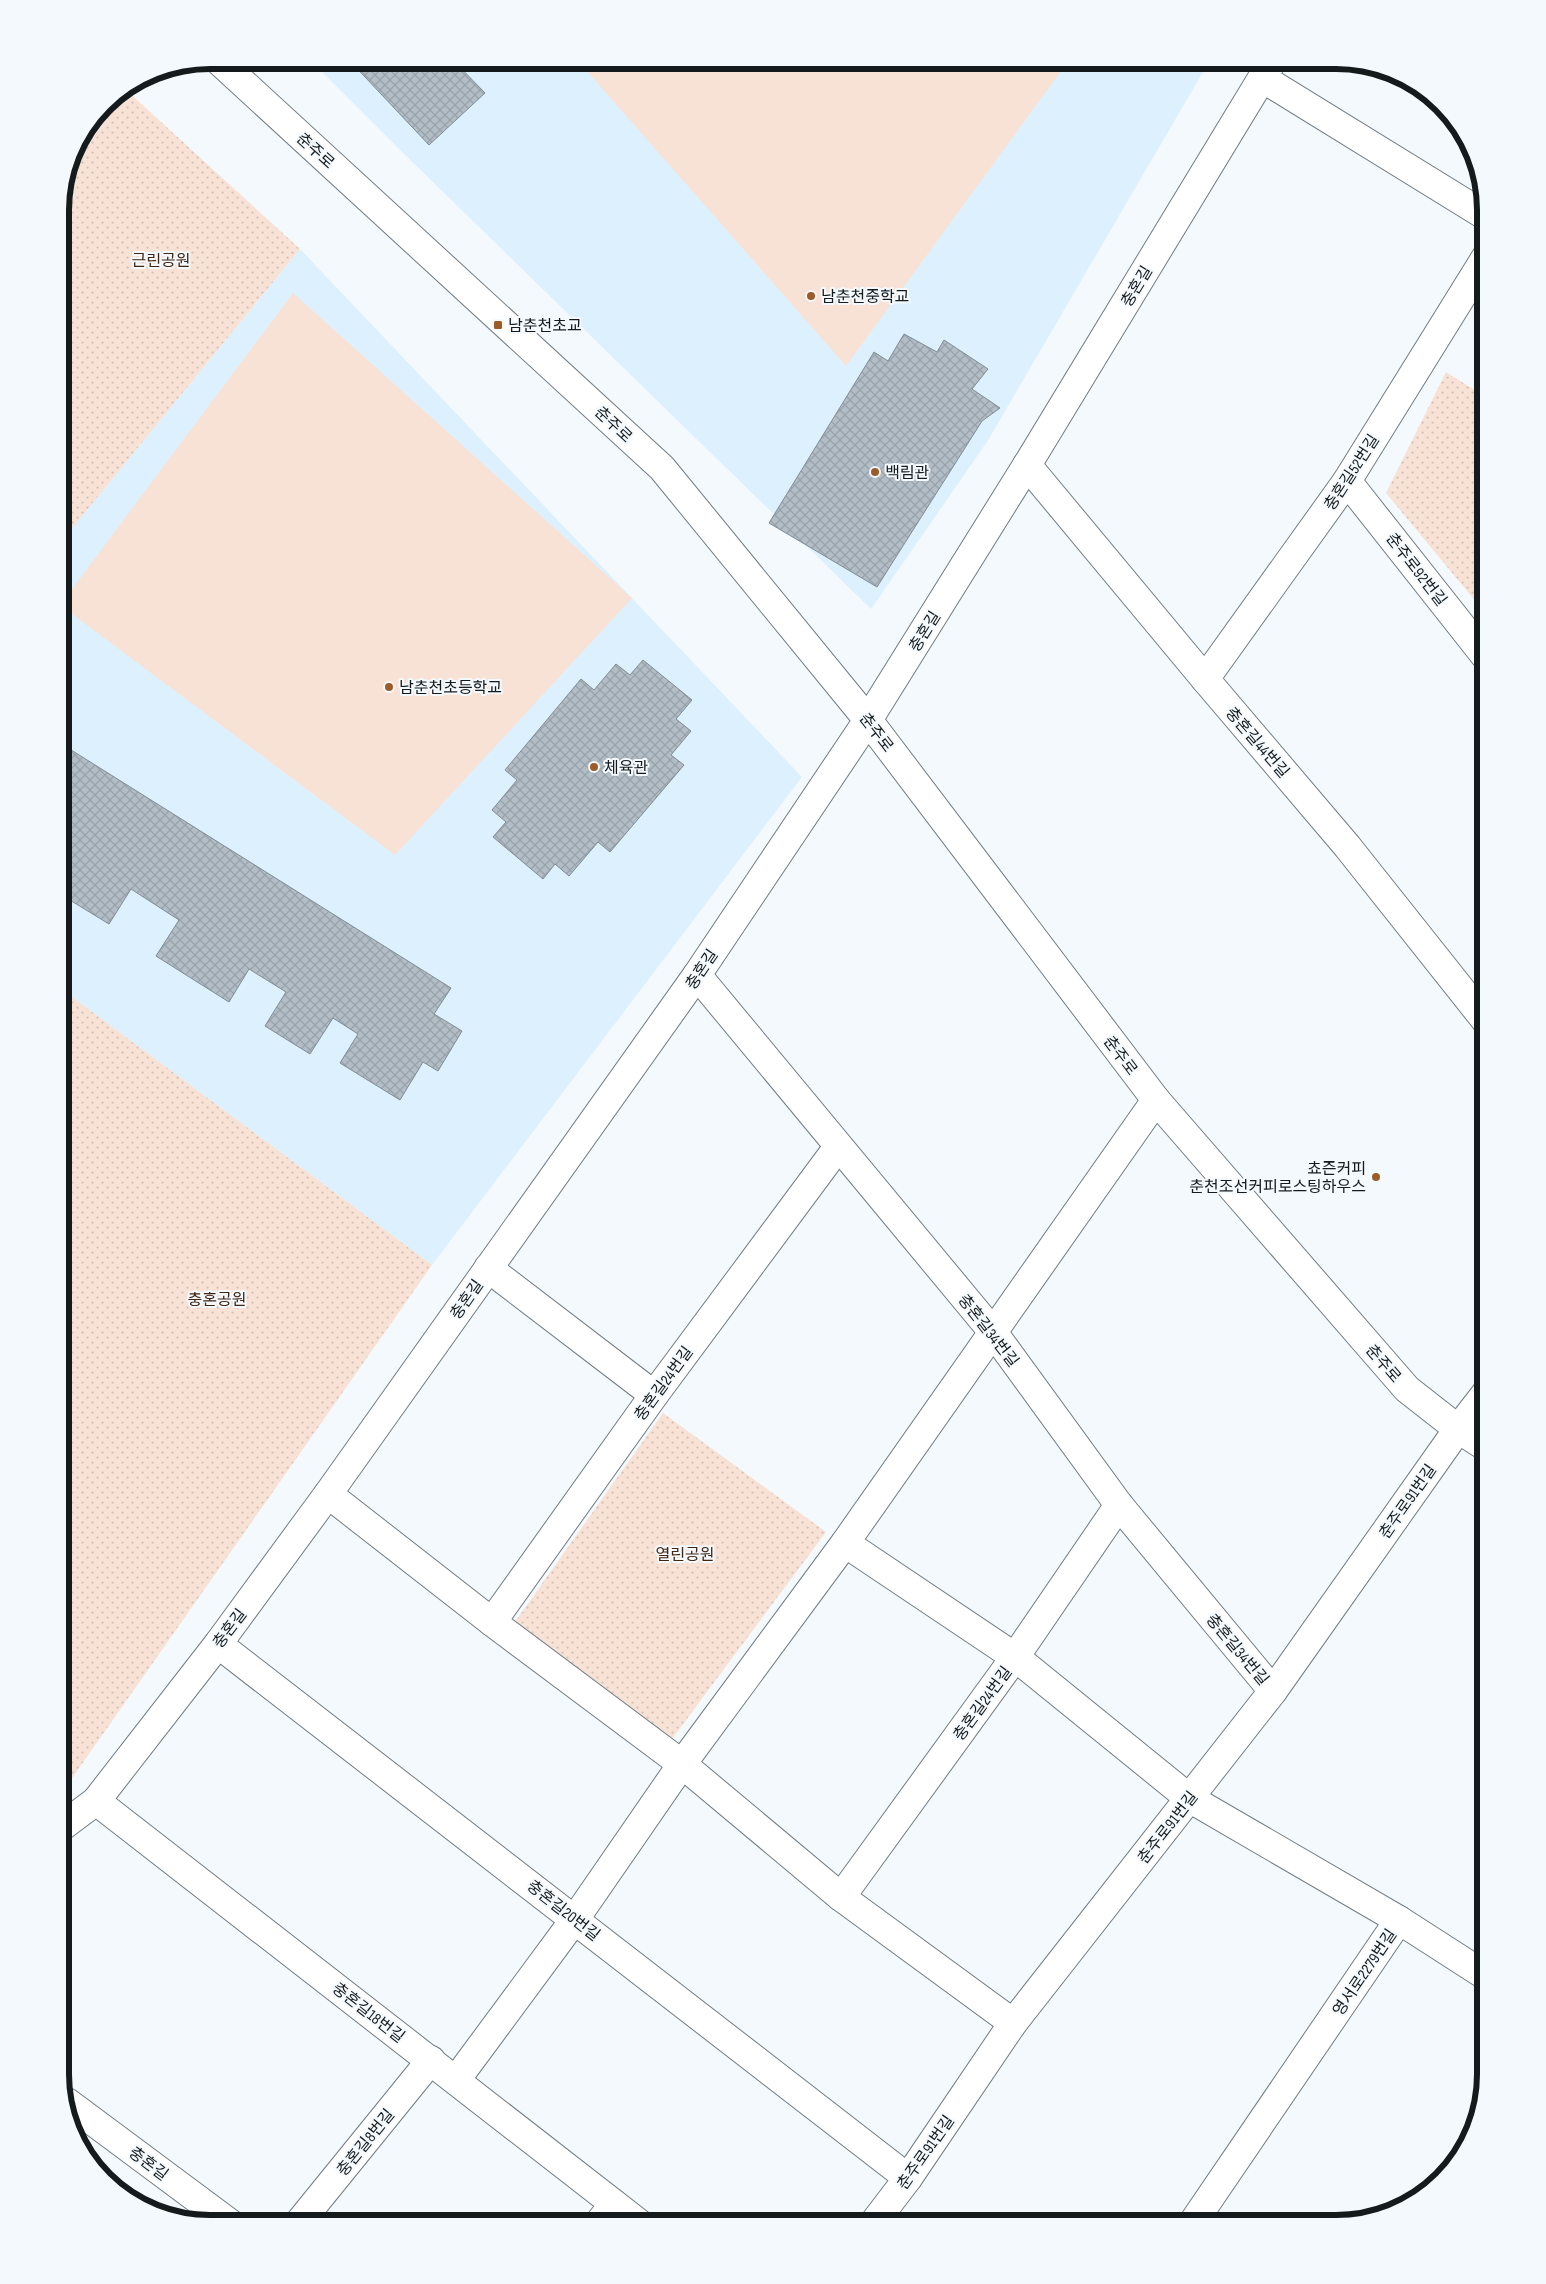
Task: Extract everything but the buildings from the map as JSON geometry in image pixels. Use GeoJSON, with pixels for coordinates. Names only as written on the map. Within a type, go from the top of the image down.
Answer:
{"type":"FeatureCollection","features":[{"type":"Feature","properties":{"kind":"street","name":"춘주로"},"geometry":{"type":"LineString","coordinates":[[228,69],[662,468],[868,720],[1156,1100],[1407,1389],[1458,1429],[1477,1441]]}},
{"type":"Feature","properties":{"kind":"street","name":"충혼길"},"geometry":{"type":"LineString","coordinates":[[69,1821],[96,1801],[218,1644],[328,1494],[697,975],[868,720],[1027,465],[1267,69]]}},
{"type":"Feature","properties":{"kind":"street"},"geometry":{"type":"LineString","coordinates":[[1267,69],[1477,210]]}},
{"type":"Feature","properties":{"kind":"street","name":"충혼길52번길"},"geometry":{"type":"LineString","coordinates":[[1205,679],[1347,481],[1477,272]]}},
{"type":"Feature","properties":{"kind":"street","name":"충혼길44번길"},"geometry":{"type":"LineString","coordinates":[[1027,465],[1205,679],[1348,846],[1477,1010]]}},
{"type":"Feature","properties":{"kind":"street","name":"춘주로92번길"},"geometry":{"type":"LineString","coordinates":[[1347,481],[1477,646]]}},
{"type":"Feature","properties":{"kind":"street","name":"충혼길34번길"},"geometry":{"type":"LineString","coordinates":[[697,975],[992,1332],[1119,1505],[1273,1691]]}},
{"type":"Feature","properties":{"kind":"street"},"geometry":{"type":"LineString","coordinates":[[456,2080],[575,1920],[682,1764],[845,1543],[1156,1100]]}},
{"type":"Feature","properties":{"kind":"street","name":"충혼길24번길"},"geometry":{"type":"LineString","coordinates":[[492,1622],[654,1395],[838,1147]]}},
{"type":"Feature","properties":{"kind":"street"},"geometry":{"type":"LineString","coordinates":[[488,1268],[654,1395]]}},
{"type":"Feature","properties":{"kind":"street"},"geometry":{"type":"LineString","coordinates":[[1458,1429],[1477,1405]]}},
{"type":"Feature","properties":{"kind":"street","name":"춘주로91번길"},"geometry":{"type":"LineString","coordinates":[[880,2215],[908,2178],[1013,2024],[1273,1691],[1458,1429]]}},
{"type":"Feature","properties":{"kind":"street"},"geometry":{"type":"LineString","coordinates":[[328,1494],[492,1622],[682,1764],[842,1897],[1013,2024]]}},
{"type":"Feature","properties":{"kind":"street","name":"충혼길24번길"},"geometry":{"type":"LineString","coordinates":[[842,1897],[1015,1657],[1119,1505]]}},
{"type":"Feature","properties":{"kind":"street","name":"영서로2279번길"},"geometry":{"type":"LineString","coordinates":[[845,1543],[1015,1657],[1189,1798],[1399,1920],[1198,2215]]}},
{"type":"Feature","properties":{"kind":"street","name":"충혼길20번길"},"geometry":{"type":"LineString","coordinates":[[218,1644],[908,2178]]}},
{"type":"Feature","properties":{"kind":"street","name":"충혼길18번길"},"geometry":{"type":"LineString","coordinates":[[96,1801],[456,2080],[606,2214]]}},
{"type":"Feature","properties":{"kind":"street"},"geometry":{"type":"LineString","coordinates":[[1399,1920],[1477,1970]]}},
{"type":"Feature","properties":{"kind":"street","name":"충혼길8번길"},"geometry":{"type":"LineString","coordinates":[[305,2215],[431,2060]]}},
{"type":"Feature","properties":{"kind":"street","name":"충혼길"},"geometry":{"type":"LineString","coordinates":[[73,2106],[219,2215]]}},
{"type":"Feature","properties":{"kind":"shaded area","name":"남춘천중학교"},"geometry":{"type":"Polygon","coordinates":[[[319,69],[1205,69],[987,442],[871,609],[319,69]]]}},
{"type":"Feature","properties":{"kind":"shaded area","name":"남춘천초등학교"},"geometry":{"type":"Polygon","coordinates":[[[300,249],[802,777],[432,1265],[69,995],[69,532],[300,249]]]}},
{"type":"Feature","properties":{"kind":"green space"},"geometry":{"type":"Polygon","coordinates":[[[585,69],[1062,69],[846,366],[585,69]]]}},
{"type":"Feature","properties":{"kind":"green space","name":"근린공원"},"geometry":{"type":"Polygon","coordinates":[[[130,94],[300,249],[69,532],[69,200],[79,156],[98,124],[110,110],[130,94]]]}},
{"type":"Feature","properties":{"kind":"green space"},"geometry":{"type":"Polygon","coordinates":[[[293,293],[632,598],[395,855],[69,612],[69,593],[293,293]]]}},
{"type":"Feature","properties":{"kind":"green space"},"geometry":{"type":"Polygon","coordinates":[[[1446,372],[1477,391],[1477,603],[1386,493],[1446,372]]]}},
{"type":"Feature","properties":{"kind":"green space","name":"충혼공원"},"geometry":{"type":"Polygon","coordinates":[[[69,995],[432,1265],[69,1782],[69,995]]]}},
{"type":"Feature","properties":{"kind":"green space","name":"열린공원"},"geometry":{"type":"Polygon","coordinates":[[[663,1413],[826,1532],[669,1743],[512,1626],[663,1413]]]}},
{"type":"Feature","properties":{"kind":"place","name":"남춘천중학교"},"geometry":{"type":"Point","coordinates":[811,296]}},
{"type":"Feature","properties":{"kind":"place","name":"남춘천초교"},"geometry":{"type":"Point","coordinates":[498,325]}},
{"type":"Feature","properties":{"kind":"place","name":"백림관"},"geometry":{"type":"Point","coordinates":[875,472]}},
{"type":"Feature","properties":{"kind":"place","name":"남춘천초등학교"},"geometry":{"type":"Point","coordinates":[389,687]}},
{"type":"Feature","properties":{"kind":"place","name":"체육관"},"geometry":{"type":"Point","coordinates":[594,767]}},
{"type":"Feature","properties":{"kind":"place","name":"쵸즌커피 춘천조선커피로스팅하우스"},"geometry":{"type":"Point","coordinates":[1376,1177]}}]}
